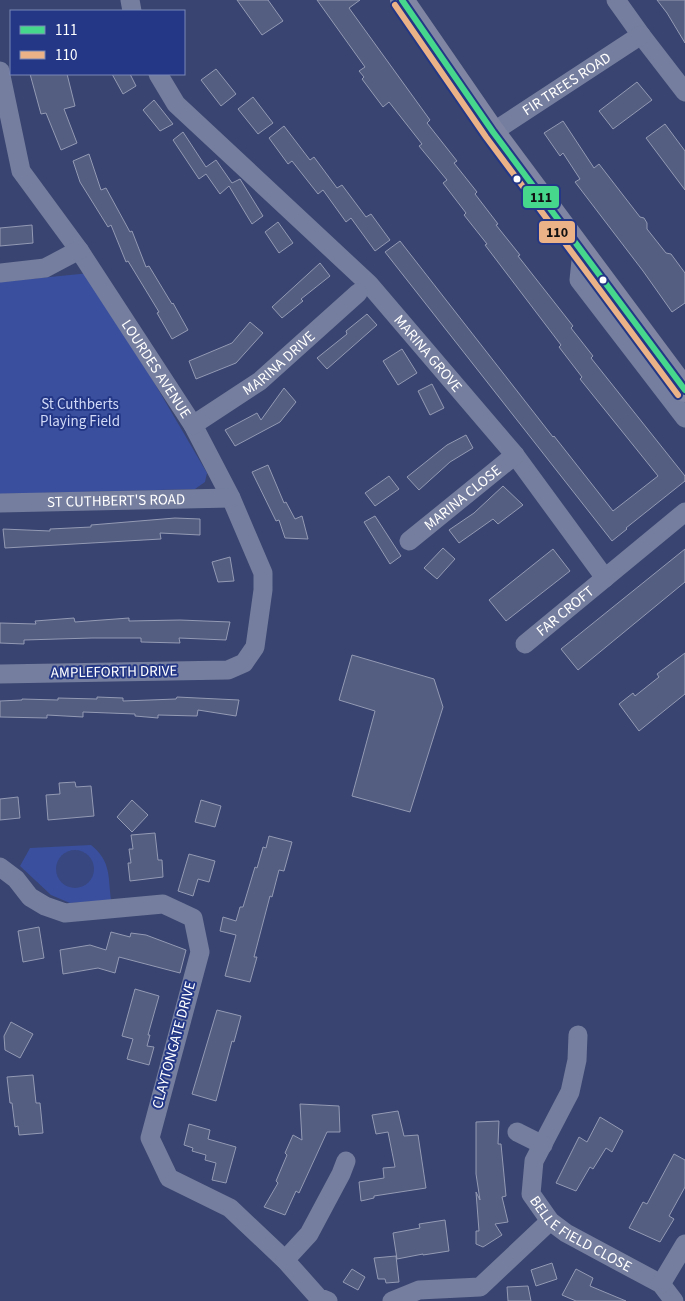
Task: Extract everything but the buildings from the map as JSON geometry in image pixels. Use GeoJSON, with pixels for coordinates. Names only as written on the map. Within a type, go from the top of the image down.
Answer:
{"type":"FeatureCollection","features":[{"type":"Feature","properties":{"kind":"main road"},"geometry":{"type":"LineString","coordinates":[[402,0],[493,132],[685,390]]}},
{"type":"Feature","properties":{"kind":"street"},"geometry":{"type":"LineString","coordinates":[[616,0],[685,92]]}},
{"type":"Feature","properties":{"kind":"street","name":"FIR TREES ROAD"},"geometry":{"type":"LineString","coordinates":[[493,132],[641,35]]}},
{"type":"Feature","properties":{"kind":"street","name":"LOURDES AVENUE"},"geometry":{"type":"LineString","coordinates":[[0,72],[21,171],[80,250],[193,425],[231,498],[263,573],[263,590],[256,647],[244,663],[228,670]]}},
{"type":"Feature","properties":{"kind":"street","name":"MARINA GROVE"},"geometry":{"type":"LineString","coordinates":[[159,75],[176,104],[369,284],[515,455],[605,578]]}},
{"type":"Feature","properties":{"kind":"street"},"geometry":{"type":"LineString","coordinates":[[0,273],[45,268],[80,250]]}},
{"type":"Feature","properties":{"kind":"street"},"geometry":{"type":"LineString","coordinates":[[582,251],[579,280],[685,418]]}},
{"type":"Feature","properties":{"kind":"street","name":"MARINA DRIVE"},"geometry":{"type":"LineString","coordinates":[[193,425],[260,380],[358,293]]}},
{"type":"Feature","properties":{"kind":"street","name":"MARINA CLOSE"},"geometry":{"type":"LineString","coordinates":[[410,541],[515,455]]}},
{"type":"Feature","properties":{"kind":"street","name":"ST CUTHBERT'S ROAD"},"geometry":{"type":"LineString","coordinates":[[0,503],[231,498]]}},
{"type":"Feature","properties":{"kind":"street"},"geometry":{"type":"LineString","coordinates":[[605,578],[685,512]]}},
{"type":"Feature","properties":{"kind":"street","name":"FAR CROFT"},"geometry":{"type":"LineString","coordinates":[[525,644],[605,578]]}},
{"type":"Feature","properties":{"kind":"street","name":"AMPLEFORTH DRIVE"},"geometry":{"type":"LineString","coordinates":[[0,674],[228,670]]}},
{"type":"Feature","properties":{"kind":"street","name":"CLAYTONGATE DRIVE"},"geometry":{"type":"LineString","coordinates":[[0,867],[16,879],[30,897],[45,906],[65,914],[163,904],[193,918],[200,952],[150,1138],[169,1178],[230,1208],[285,1260],[318,1297],[328,1301]]}},
{"type":"Feature","properties":{"kind":"street","name":"BELLE FIELD CLOSE"},"geometry":{"type":"LineString","coordinates":[[578,1035],[577,1060],[570,1092],[534,1161],[531,1194],[550,1221],[566,1233],[661,1284],[674,1301]]}},
{"type":"Feature","properties":{"kind":"street"},"geometry":{"type":"LineString","coordinates":[[517,1132],[543,1145]]}},
{"type":"Feature","properties":{"kind":"street"},"geometry":{"type":"LineString","coordinates":[[285,1260],[309,1234],[346,1161]]}},
{"type":"Feature","properties":{"kind":"street"},"geometry":{"type":"LineString","coordinates":[[392,1301],[419,1290],[480,1287],[550,1221]]}},
{"type":"Feature","properties":{"kind":"street"},"geometry":{"type":"LineString","coordinates":[[661,1284],[685,1244]]}},
{"type":"Feature","properties":{"kind":"green space","name":"St Cuthberts Playing Field"},"geometry":{"type":"Polygon","coordinates":[[[90,273],[207,473],[205,482],[195,489],[0,494],[0,282],[90,273]]]}},
{"type":"Feature","properties":{"kind":"green space"},"geometry":{"type":"Polygon","coordinates":[[[91,845],[105,863],[109,876],[111,900],[70,903],[51,895],[20,866],[30,848],[91,845]]]}},
{"type":"Feature","properties":{"kind":"shaded area"},"geometry":{"type":"Polygon","coordinates":[[[75,850],[88,856],[94,869],[88,882],[75,888],[62,882],[56,869],[62,856],[75,850]]]}},
{"type":"Feature","properties":{"kind":"transit line","name":"111"},"geometry":{"type":"LineString","coordinates":[[402,0],[493,132],[685,390]]}},
{"type":"Feature","properties":{"kind":"transit line","name":"110"},"geometry":{"type":"LineString","coordinates":[[395,5],[486,137],[678,395]]}}]}
